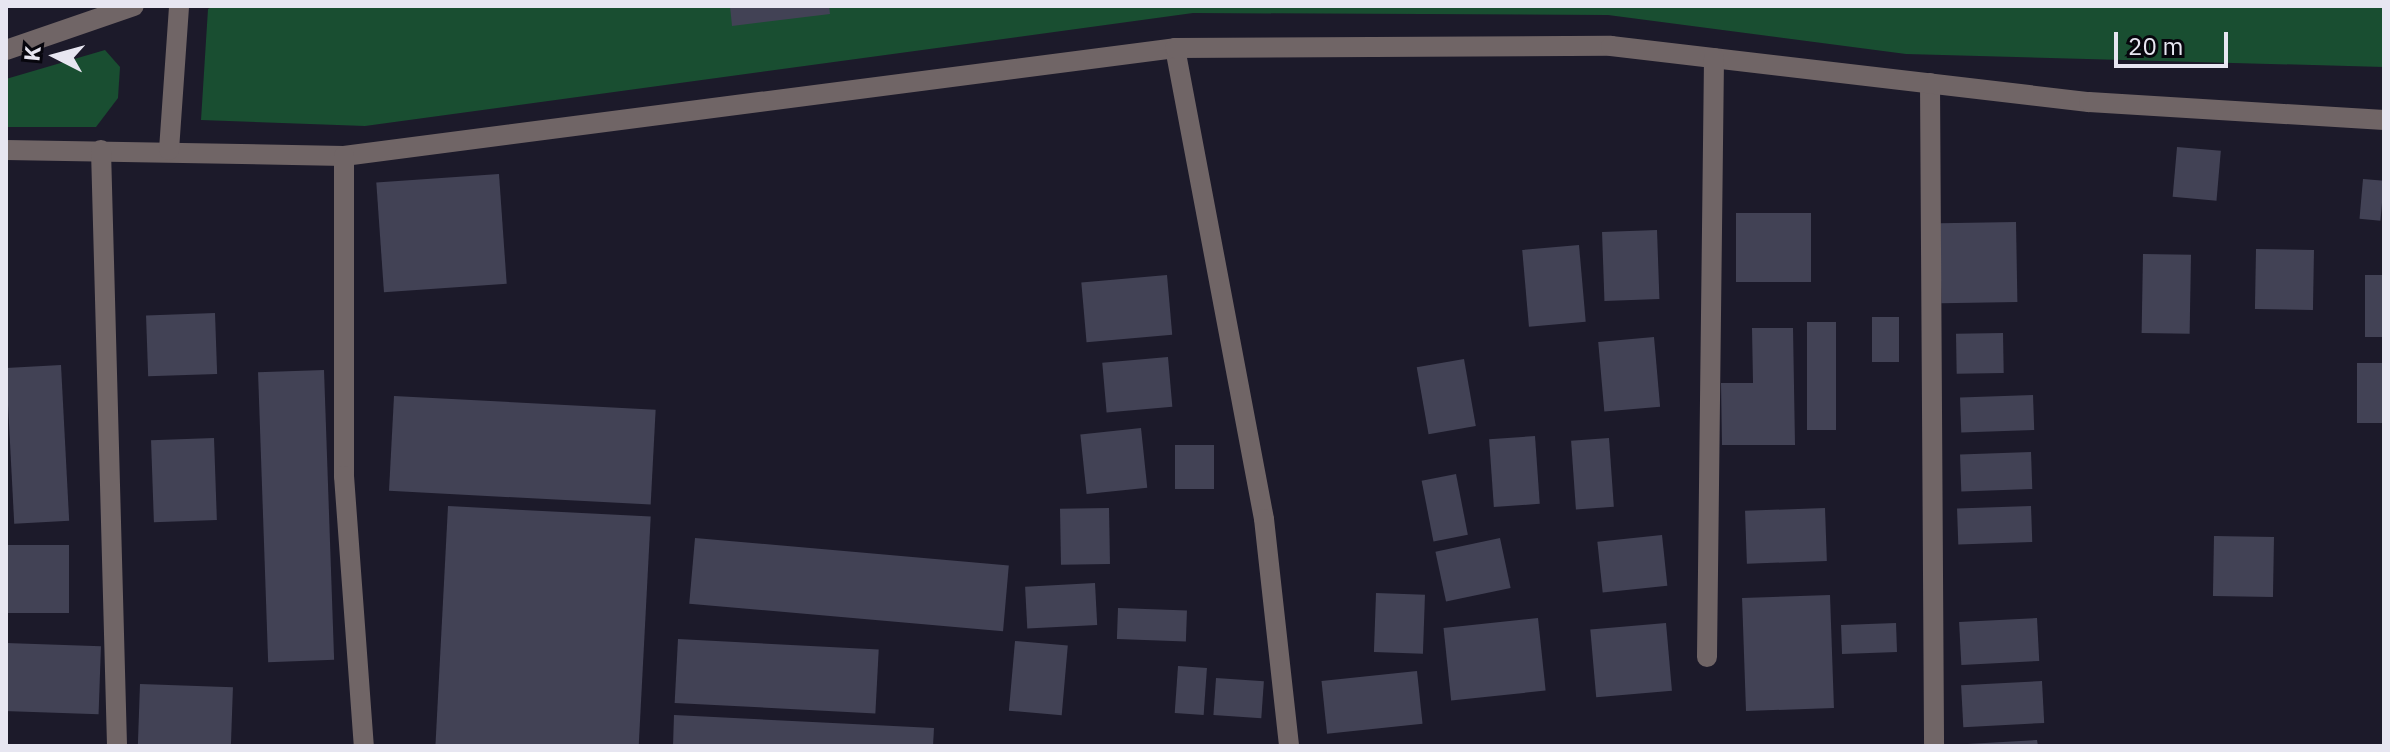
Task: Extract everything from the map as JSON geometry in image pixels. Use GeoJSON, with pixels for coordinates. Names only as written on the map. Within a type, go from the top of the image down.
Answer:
{"type":"FeatureCollection","features":[{"type":"Feature","properties":{"kind":"street"},"geometry":{"type":"LineString","coordinates":[[6,50],[134,6]]}},
{"type":"Feature","properties":{"kind":"street"},"geometry":{"type":"LineString","coordinates":[[169,150],[179,6]]}},
{"type":"Feature","properties":{"kind":"street"},"geometry":{"type":"LineString","coordinates":[[6,150],[169,150],[344,156],[1175,48],[1611,46],[2089,102],[2384,120]]}},
{"type":"Feature","properties":{"kind":"street"},"geometry":{"type":"LineString","coordinates":[[1175,48],[1264,519],[1289,746]]}},
{"type":"Feature","properties":{"kind":"street"},"geometry":{"type":"LineString","coordinates":[[1707,657],[1714,58]]}},
{"type":"Feature","properties":{"kind":"street"},"geometry":{"type":"LineString","coordinates":[[1930,83],[1934,746]]}},
{"type":"Feature","properties":{"kind":"street"},"geometry":{"type":"LineString","coordinates":[[101,150],[117,746]]}},
{"type":"Feature","properties":{"kind":"street"},"geometry":{"type":"LineString","coordinates":[[344,156],[344,476],[364,746]]}},
{"type":"Feature","properties":{"kind":"green space"},"geometry":{"type":"Polygon","coordinates":[[[214,6],[2384,6],[2384,67],[1906,54],[1608,15],[1193,13],[365,126],[201,120],[208,9],[214,6]]]}},
{"type":"Feature","properties":{"kind":"green space"},"geometry":{"type":"Polygon","coordinates":[[[105,50],[120,67],[118,98],[96,127],[6,127],[6,79],[105,50]]]}},
{"type":"Feature","properties":{"kind":"building"},"geometry":{"type":"Polygon","coordinates":[[[730,6],[829,6],[830,14],[732,26],[730,6]]]}},
{"type":"Feature","properties":{"kind":"building"},"geometry":{"type":"Polygon","coordinates":[[[2177,147],[2221,151],[2216,201],[2173,197],[2177,147]]]}},
{"type":"Feature","properties":{"kind":"building"},"geometry":{"type":"Polygon","coordinates":[[[499,174],[507,284],[384,292],[376,183],[499,174]]]}},
{"type":"Feature","properties":{"kind":"building"},"geometry":{"type":"Polygon","coordinates":[[[2363,179],[2384,181],[2380,221],[2360,219],[2363,179]]]}},
{"type":"Feature","properties":{"kind":"building"},"geometry":{"type":"Polygon","coordinates":[[[1736,213],[1811,213],[1811,282],[1736,282],[1736,213]]]}},
{"type":"Feature","properties":{"kind":"building"},"geometry":{"type":"Polygon","coordinates":[[[2016,222],[2017,302],[1941,303],[1940,223],[2016,222]]]}},
{"type":"Feature","properties":{"kind":"building"},"geometry":{"type":"Polygon","coordinates":[[[1657,230],[1659,299],[1604,301],[1602,232],[1657,230]]]}},
{"type":"Feature","properties":{"kind":"building"},"geometry":{"type":"Polygon","coordinates":[[[1579,245],[1586,322],[1529,327],[1522,250],[1579,245]]]}},
{"type":"Feature","properties":{"kind":"building"},"geometry":{"type":"Polygon","coordinates":[[[2256,249],[2314,250],[2313,310],[2255,309],[2256,249]]]}},
{"type":"Feature","properties":{"kind":"building"},"geometry":{"type":"Polygon","coordinates":[[[2143,254],[2191,255],[2190,334],[2142,333],[2143,254]]]}},
{"type":"Feature","properties":{"kind":"building"},"geometry":{"type":"Polygon","coordinates":[[[1167,275],[1172,335],[1087,342],[1081,282],[1167,275]]]}},
{"type":"Feature","properties":{"kind":"building"},"geometry":{"type":"Polygon","coordinates":[[[2365,275],[2384,275],[2384,337],[2365,337],[2365,275]]]}},
{"type":"Feature","properties":{"kind":"building"},"geometry":{"type":"Polygon","coordinates":[[[215,313],[217,374],[148,376],[146,315],[215,313]]]}},
{"type":"Feature","properties":{"kind":"building"},"geometry":{"type":"Polygon","coordinates":[[[1872,317],[1899,317],[1899,362],[1872,362],[1872,317]]]}},
{"type":"Feature","properties":{"kind":"building"},"geometry":{"type":"Polygon","coordinates":[[[1807,322],[1836,322],[1836,430],[1807,430],[1807,322]]]}},
{"type":"Feature","properties":{"kind":"building"},"geometry":{"type":"Polygon","coordinates":[[[1752,328],[1793,328],[1795,445],[1722,445],[1721,383],[1753,383],[1752,328]]]}},
{"type":"Feature","properties":{"kind":"building"},"geometry":{"type":"Polygon","coordinates":[[[2003,333],[2004,373],[1957,374],[1956,334],[2003,333]]]}},
{"type":"Feature","properties":{"kind":"building"},"geometry":{"type":"Polygon","coordinates":[[[1654,337],[1660,407],[1604,412],[1598,342],[1654,337]]]}},
{"type":"Feature","properties":{"kind":"building"},"geometry":{"type":"Polygon","coordinates":[[[1168,357],[1172,407],[1107,413],[1102,363],[1168,357]]]}},
{"type":"Feature","properties":{"kind":"building"},"geometry":{"type":"Polygon","coordinates":[[[1464,359],[1476,426],[1429,434],[1417,367],[1464,359]]]}},
{"type":"Feature","properties":{"kind":"building"},"geometry":{"type":"Polygon","coordinates":[[[2357,363],[2384,363],[2384,423],[2357,423],[2357,363]]]}},
{"type":"Feature","properties":{"kind":"building"},"geometry":{"type":"Polygon","coordinates":[[[61,365],[69,521],[14,524],[6,368],[61,365]]]}},
{"type":"Feature","properties":{"kind":"building"},"geometry":{"type":"Polygon","coordinates":[[[324,370],[334,660],[268,662],[258,372],[324,370]]]}},
{"type":"Feature","properties":{"kind":"building"},"geometry":{"type":"Polygon","coordinates":[[[2033,395],[2034,430],[1961,433],[1960,398],[2033,395]]]}},
{"type":"Feature","properties":{"kind":"building"},"geometry":{"type":"Polygon","coordinates":[[[394,396],[656,410],[651,505],[389,491],[394,396]]]}},
{"type":"Feature","properties":{"kind":"building"},"geometry":{"type":"Polygon","coordinates":[[[1141,428],[1147,488],[1087,494],[1080,434],[1141,428]]]}},
{"type":"Feature","properties":{"kind":"building"},"geometry":{"type":"Polygon","coordinates":[[[1535,436],[1540,504],[1494,507],[1489,439],[1535,436]]]}},
{"type":"Feature","properties":{"kind":"building"},"geometry":{"type":"Polygon","coordinates":[[[214,438],[217,520],[154,522],[151,440],[214,438]]]}},
{"type":"Feature","properties":{"kind":"building"},"geometry":{"type":"Polygon","coordinates":[[[1609,438],[1614,507],[1576,509],[1571,441],[1609,438]]]}},
{"type":"Feature","properties":{"kind":"building"},"geometry":{"type":"Polygon","coordinates":[[[1175,445],[1214,445],[1214,489],[1175,489],[1175,445]]]}},
{"type":"Feature","properties":{"kind":"building"},"geometry":{"type":"Polygon","coordinates":[[[2031,452],[2032,489],[1961,491],[1960,454],[2031,452]]]}},
{"type":"Feature","properties":{"kind":"building"},"geometry":{"type":"Polygon","coordinates":[[[1456,474],[1468,535],[1433,542],[1422,481],[1456,474]]]}},
{"type":"Feature","properties":{"kind":"building"},"geometry":{"type":"Polygon","coordinates":[[[448,506],[651,517],[639,746],[435,746],[448,506]]]}},
{"type":"Feature","properties":{"kind":"building"},"geometry":{"type":"Polygon","coordinates":[[[2031,506],[2032,542],[1958,545],[1957,509],[2031,506]]]}},
{"type":"Feature","properties":{"kind":"building"},"geometry":{"type":"Polygon","coordinates":[[[1109,508],[1110,564],[1061,565],[1060,509],[1109,508]]]}},
{"type":"Feature","properties":{"kind":"building"},"geometry":{"type":"Polygon","coordinates":[[[1825,508],[1827,561],[1747,564],[1745,511],[1825,508]]]}},
{"type":"Feature","properties":{"kind":"building"},"geometry":{"type":"Polygon","coordinates":[[[1662,535],[1667,586],[1603,593],[1597,542],[1662,535]]]}},
{"type":"Feature","properties":{"kind":"building"},"geometry":{"type":"Polygon","coordinates":[[[2214,536],[2274,537],[2273,597],[2213,596],[2214,536]]]}},
{"type":"Feature","properties":{"kind":"building"},"geometry":{"type":"Polygon","coordinates":[[[695,538],[1009,565],[1003,631],[689,604],[695,538]]]}},
{"type":"Feature","properties":{"kind":"building"},"geometry":{"type":"Polygon","coordinates":[[[1500,538],[1511,588],[1446,602],[1435,552],[1500,538]]]}},
{"type":"Feature","properties":{"kind":"building"},"geometry":{"type":"Polygon","coordinates":[[[6,545],[69,545],[69,613],[6,613],[6,545]]]}},
{"type":"Feature","properties":{"kind":"building"},"geometry":{"type":"Polygon","coordinates":[[[1095,583],[1097,625],[1027,629],[1025,587],[1095,583]]]}},
{"type":"Feature","properties":{"kind":"building"},"geometry":{"type":"Polygon","coordinates":[[[1376,593],[1425,595],[1423,654],[1374,652],[1376,593]]]}},
{"type":"Feature","properties":{"kind":"building"},"geometry":{"type":"Polygon","coordinates":[[[1830,595],[1834,708],[1746,711],[1742,598],[1830,595]]]}},
{"type":"Feature","properties":{"kind":"building"},"geometry":{"type":"Polygon","coordinates":[[[1118,608],[1187,610],[1186,641],[1117,639],[1118,608]]]}},
{"type":"Feature","properties":{"kind":"building"},"geometry":{"type":"Polygon","coordinates":[[[1538,618],[1546,691],[1451,701],[1444,628],[1538,618]]]}},
{"type":"Feature","properties":{"kind":"building"},"geometry":{"type":"Polygon","coordinates":[[[2037,618],[2039,661],[1961,665],[1959,622],[2037,618]]]}},
{"type":"Feature","properties":{"kind":"building"},"geometry":{"type":"Polygon","coordinates":[[[1666,623],[1672,691],[1596,697],[1590,630],[1666,623]]]}},
{"type":"Feature","properties":{"kind":"building"},"geometry":{"type":"Polygon","coordinates":[[[1896,623],[1897,652],[1842,654],[1841,625],[1896,623]]]}},
{"type":"Feature","properties":{"kind":"building"},"geometry":{"type":"Polygon","coordinates":[[[678,639],[879,650],[875,713],[675,703],[678,639]]]}},
{"type":"Feature","properties":{"kind":"building"},"geometry":{"type":"Polygon","coordinates":[[[1015,641],[1068,646],[1062,715],[1009,711],[1015,641]]]}},
{"type":"Feature","properties":{"kind":"building"},"geometry":{"type":"Polygon","coordinates":[[[6,643],[101,646],[99,714],[6,711],[6,643]]]}},
{"type":"Feature","properties":{"kind":"building"},"geometry":{"type":"Polygon","coordinates":[[[1178,666],[1207,668],[1204,715],[1175,713],[1178,666]]]}},
{"type":"Feature","properties":{"kind":"building"},"geometry":{"type":"Polygon","coordinates":[[[1417,671],[1423,724],[1327,734],[1322,681],[1417,671]]]}},
{"type":"Feature","properties":{"kind":"building"},"geometry":{"type":"Polygon","coordinates":[[[1216,678],[1264,681],[1261,718],[1213,715],[1216,678]]]}},
{"type":"Feature","properties":{"kind":"building"},"geometry":{"type":"Polygon","coordinates":[[[2042,681],[2044,723],[1963,727],[1961,685],[2042,681]]]}},
{"type":"Feature","properties":{"kind":"building"},"geometry":{"type":"Polygon","coordinates":[[[140,684],[233,687],[231,746],[138,746],[140,684]]]}},
{"type":"Feature","properties":{"kind":"building"},"geometry":{"type":"Polygon","coordinates":[[[674,715],[934,728],[933,746],[673,746],[674,715]]]}},
{"type":"Feature","properties":{"kind":"building"},"geometry":{"type":"Polygon","coordinates":[[[2037,740],[2038,746],[1967,746],[1967,744],[2037,740]]]}}]}
